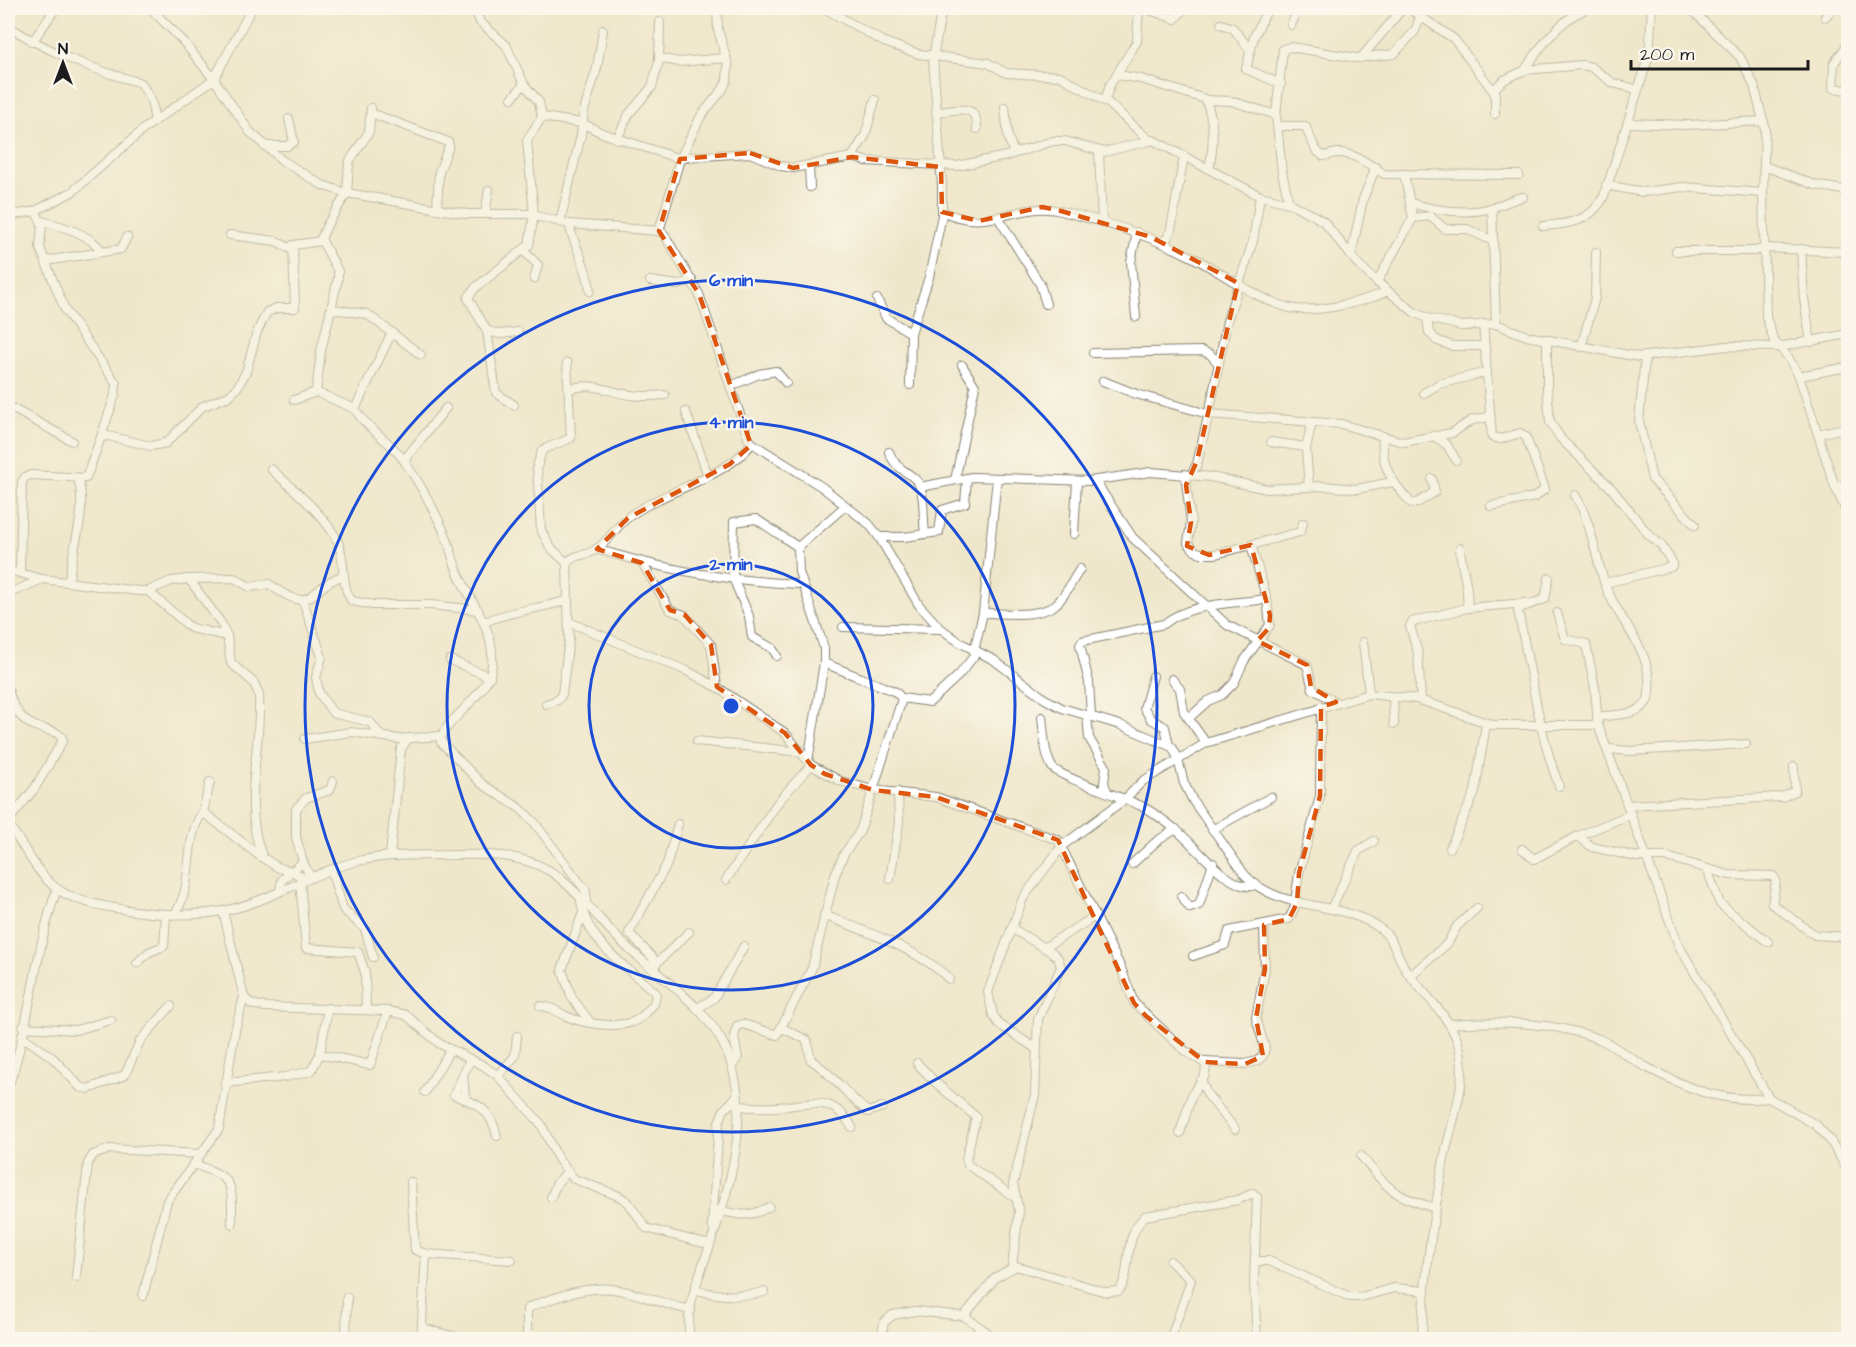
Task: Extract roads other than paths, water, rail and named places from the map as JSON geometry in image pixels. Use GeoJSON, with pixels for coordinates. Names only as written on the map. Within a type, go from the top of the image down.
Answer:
{"type":"FeatureCollection","features":[{"type":"Feature","properties":{"kind":"street"},"geometry":{"type":"LineString","coordinates":[[32,42],[56,8]]}},
{"type":"Feature","properties":{"kind":"street"},"geometry":{"type":"LineString","coordinates":[[150,8],[181,39],[214,79],[250,132],[264,146],[314,180],[347,193],[467,214],[534,215],[569,224],[659,231]]}},
{"type":"Feature","properties":{"kind":"street"},"geometry":{"type":"LineString","coordinates":[[8,216],[35,210],[72,192],[155,121],[214,79],[252,8]]}},
{"type":"Feature","properties":{"kind":"street"},"geometry":{"type":"LineString","coordinates":[[475,8],[480,22],[506,45],[524,84],[539,102],[542,117],[527,140],[534,215],[531,240],[524,251],[469,293],[470,305],[486,331],[496,393],[514,405]]}},
{"type":"Feature","properties":{"kind":"street"},"geometry":{"type":"LineString","coordinates":[[659,231],[680,159],[701,117],[723,89],[727,80],[726,58],[718,30],[717,8]]}},
{"type":"Feature","properties":{"kind":"street"},"geometry":{"type":"LineString","coordinates":[[910,385],[911,333],[929,277],[942,211],[933,58],[942,8]]}},
{"type":"Feature","properties":{"kind":"street"},"geometry":{"type":"LineString","coordinates":[[1106,102],[1108,89],[1137,41],[1139,8]]}},
{"type":"Feature","properties":{"kind":"street"},"geometry":{"type":"LineString","coordinates":[[1144,8],[1175,19],[1185,8]]}},
{"type":"Feature","properties":{"kind":"street"},"geometry":{"type":"LineString","coordinates":[[1268,8],[1250,50],[1247,70],[1281,84]]}},
{"type":"Feature","properties":{"kind":"street"},"geometry":{"type":"LineString","coordinates":[[1291,25],[1299,8]]}},
{"type":"Feature","properties":{"kind":"street"},"geometry":{"type":"LineString","coordinates":[[1361,58],[1402,8]]}},
{"type":"Feature","properties":{"kind":"street"},"geometry":{"type":"LineString","coordinates":[[1408,8],[1454,39],[1494,92],[1495,114]]}},
{"type":"Feature","properties":{"kind":"street"},"geometry":{"type":"LineString","coordinates":[[1417,8],[1421,15]]}},
{"type":"Feature","properties":{"kind":"street"},"geometry":{"type":"LineString","coordinates":[[1525,70],[1552,35],[1576,14],[1589,8]]}},
{"type":"Feature","properties":{"kind":"street"},"geometry":{"type":"LineString","coordinates":[[1543,226],[1567,225],[1586,218],[1599,206],[1629,123],[1636,89],[1650,51],[1652,8]]}},
{"type":"Feature","properties":{"kind":"street"},"geometry":{"type":"LineString","coordinates":[[1690,8],[1740,57],[1750,73],[1764,121],[1766,316],[1771,334],[1794,365],[1799,376],[1835,487],[1848,514]]}},
{"type":"Feature","properties":{"kind":"street"},"geometry":{"type":"LineString","coordinates":[[1825,17],[1834,8]]}},
{"type":"Feature","properties":{"kind":"street"},"geometry":{"type":"LineString","coordinates":[[829,11],[884,42],[933,58],[988,63],[1006,73],[1060,76],[1106,102],[1149,140],[1260,196],[1289,202],[1324,222],[1351,256],[1377,282],[1414,312],[1427,318],[1462,326],[1496,324],[1527,336],[1646,357],[1727,346],[1779,347],[1848,334]]}},
{"type":"Feature","properties":{"kind":"street"},"geometry":{"type":"LineString","coordinates":[[1289,202],[1282,172],[1276,115],[1281,84],[1282,52],[1285,48],[1361,58],[1396,52],[1415,31],[1421,15]]}},
{"type":"Feature","properties":{"kind":"street"},"geometry":{"type":"LineString","coordinates":[[617,139],[629,114],[652,87],[659,57],[660,22]]}},
{"type":"Feature","properties":{"kind":"street"},"geometry":{"type":"LineString","coordinates":[[1221,24],[1233,28],[1250,50]]}},
{"type":"Feature","properties":{"kind":"street"},"geometry":{"type":"LineString","coordinates":[[8,26],[32,42],[93,70],[141,83],[152,100],[155,121]]}},
{"type":"Feature","properties":{"kind":"street"},"geometry":{"type":"LineString","coordinates":[[560,222],[597,68],[603,30]]}},
{"type":"Feature","properties":{"kind":"street"},"geometry":{"type":"LineString","coordinates":[[1848,44],[1834,63],[1833,88],[1848,90]]}},
{"type":"Feature","properties":{"kind":"street"},"geometry":{"type":"LineString","coordinates":[[659,57],[679,62],[726,58]]}},
{"type":"Feature","properties":{"kind":"street"},"geometry":{"type":"LineString","coordinates":[[1494,92],[1504,80],[1525,70],[1586,66],[1614,83],[1636,89]]}},
{"type":"Feature","properties":{"kind":"street"},"geometry":{"type":"LineString","coordinates":[[1118,75],[1155,82],[1198,95],[1206,100],[1231,101],[1276,115]]}},
{"type":"Feature","properties":{"kind":"street"},"geometry":{"type":"LineString","coordinates":[[512,98],[524,84]]}},
{"type":"Feature","properties":{"kind":"street"},"geometry":{"type":"LineString","coordinates":[[852,157],[865,136],[875,100]]}},
{"type":"Feature","properties":{"kind":"street"},"geometry":{"type":"LineString","coordinates":[[1206,100],[1212,130],[1209,169]]}},
{"type":"Feature","properties":{"kind":"street"},"geometry":{"type":"LineString","coordinates":[[1005,107],[1008,137],[1014,153]]}},
{"type":"Feature","properties":{"kind":"street"},"geometry":{"type":"LineString","coordinates":[[936,112],[969,110],[977,117],[977,129]]}},
{"type":"Feature","properties":{"kind":"street"},"geometry":{"type":"LineString","coordinates":[[316,392],[321,351],[333,309],[338,271],[322,241],[327,225],[347,193],[349,162],[369,132],[371,111],[448,142],[449,146],[439,172],[437,209]]}},
{"type":"Feature","properties":{"kind":"street"},"geometry":{"type":"LineString","coordinates":[[542,117],[582,123],[617,139],[680,159],[750,153],[781,166],[809,165],[852,157],[866,161],[941,167],[980,162],[1057,140],[1099,152],[1123,149],[1149,140]]}},
{"type":"Feature","properties":{"kind":"street"},"geometry":{"type":"LineString","coordinates":[[264,146],[287,146],[294,141],[289,119]]}},
{"type":"Feature","properties":{"kind":"street"},"geometry":{"type":"LineString","coordinates":[[1629,123],[1660,125],[1764,121]]}},
{"type":"Feature","properties":{"kind":"street"},"geometry":{"type":"LineString","coordinates":[[1278,126],[1304,125],[1308,128],[1316,150],[1323,156],[1339,153],[1376,167],[1383,174],[1518,176]]}},
{"type":"Feature","properties":{"kind":"street"},"geometry":{"type":"LineString","coordinates":[[1099,152],[1102,221]]}},
{"type":"Feature","properties":{"kind":"street"},"geometry":{"type":"LineString","coordinates":[[1160,242],[1167,239],[1171,229],[1184,156]]}},
{"type":"Feature","properties":{"kind":"street"},"geometry":{"type":"LineString","coordinates":[[809,165],[810,187]]}},
{"type":"Feature","properties":{"kind":"street"},"geometry":{"type":"LineString","coordinates":[[1764,166],[1815,185],[1848,191]]}},
{"type":"Feature","properties":{"kind":"street"},"geometry":{"type":"LineString","coordinates":[[1351,256],[1363,199],[1376,167]]}},
{"type":"Feature","properties":{"kind":"street"},"geometry":{"type":"LineString","coordinates":[[1377,282],[1387,262],[1406,235],[1413,218],[1404,174]]}},
{"type":"Feature","properties":{"kind":"street"},"geometry":{"type":"LineString","coordinates":[[1606,185],[1643,192],[1683,187],[1763,193]]}},
{"type":"Feature","properties":{"kind":"street"},"geometry":{"type":"LineString","coordinates":[[485,214],[489,190]]}},
{"type":"Feature","properties":{"kind":"street"},"geometry":{"type":"LineString","coordinates":[[1260,196],[1253,241],[1238,283],[1197,461],[1188,474],[1191,522],[1188,543],[1191,549],[1209,555],[1299,532],[1303,523]]}},
{"type":"Feature","properties":{"kind":"street"},"geometry":{"type":"LineString","coordinates":[[1411,203],[1459,210],[1492,208],[1505,201],[1522,197]]}},
{"type":"Feature","properties":{"kind":"street"},"geometry":{"type":"LineString","coordinates":[[942,211],[964,220],[999,219],[1042,207],[1102,221],[1160,242],[1290,308],[1323,308],[1359,301],[1388,291]]}},
{"type":"Feature","properties":{"kind":"street"},"geometry":{"type":"LineString","coordinates":[[1492,208],[1491,240],[1496,324]]}},
{"type":"Feature","properties":{"kind":"street"},"geometry":{"type":"LineString","coordinates":[[20,572],[22,482],[25,477],[31,475],[86,478],[115,395],[116,383],[65,310],[40,248],[41,221],[35,210]]}},
{"type":"Feature","properties":{"kind":"street"},"geometry":{"type":"LineString","coordinates":[[1413,218],[1430,216],[1445,229],[1467,229],[1491,240]]}},
{"type":"Feature","properties":{"kind":"street"},"geometry":{"type":"LineString","coordinates":[[999,219],[1040,284],[1046,304]]}},
{"type":"Feature","properties":{"kind":"street"},"geometry":{"type":"LineString","coordinates":[[41,221],[86,237],[103,252]]}},
{"type":"Feature","properties":{"kind":"street"},"geometry":{"type":"LineString","coordinates":[[569,224],[573,242],[585,267],[590,291]]}},
{"type":"Feature","properties":{"kind":"street"},"geometry":{"type":"LineString","coordinates":[[659,231],[692,280],[744,428],[752,443],[822,487],[869,525],[879,537],[919,605],[941,628],[975,652],[1013,673],[1045,699],[1070,711],[1089,715],[1169,745],[1176,753],[1184,783],[1212,830],[1255,885],[1296,902],[1332,908],[1383,931],[1410,976],[1449,1024],[1457,1040],[1462,1069],[1436,1208],[1425,1291],[1422,1340]]}},
{"type":"Feature","properties":{"kind":"street"},"geometry":{"type":"LineString","coordinates":[[1136,317],[1131,262],[1137,232]]}},
{"type":"Feature","properties":{"kind":"street"},"geometry":{"type":"LineString","coordinates":[[230,235],[270,239],[291,249]]}},
{"type":"Feature","properties":{"kind":"street"},"geometry":{"type":"LineString","coordinates":[[46,261],[121,249],[127,237]]}},
{"type":"Feature","properties":{"kind":"street"},"geometry":{"type":"LineString","coordinates":[[291,249],[299,242],[322,241]]}},
{"type":"Feature","properties":{"kind":"street"},"geometry":{"type":"LineString","coordinates":[[1676,251],[1755,251],[1765,248],[1848,252]]}},
{"type":"Feature","properties":{"kind":"street"},"geometry":{"type":"LineString","coordinates":[[101,437],[108,436],[151,446],[166,443],[203,406],[229,396],[242,381],[263,317],[272,310],[295,308],[291,249]]}},
{"type":"Feature","properties":{"kind":"street"},"geometry":{"type":"LineString","coordinates":[[1801,249],[1804,299],[1811,342]]}},
{"type":"Feature","properties":{"kind":"street"},"geometry":{"type":"LineString","coordinates":[[524,251],[538,265],[534,279]]}},
{"type":"Feature","properties":{"kind":"street"},"geometry":{"type":"LineString","coordinates":[[1581,347],[1595,298],[1596,252]]}},
{"type":"Feature","properties":{"kind":"street"},"geometry":{"type":"LineString","coordinates":[[650,281],[678,285],[692,280]]}},
{"type":"Feature","properties":{"kind":"street"},"geometry":{"type":"LineString","coordinates":[[877,299],[886,318],[911,333]]}},
{"type":"Feature","properties":{"kind":"street"},"geometry":{"type":"LineString","coordinates":[[333,309],[367,314],[421,355]]}},
{"type":"Feature","properties":{"kind":"street"},"geometry":{"type":"LineString","coordinates":[[1427,318],[1429,332],[1443,344],[1484,346]]}},
{"type":"Feature","properties":{"kind":"street"},"geometry":{"type":"LineString","coordinates":[[1484,324],[1489,417],[1494,439],[1520,433],[1526,437],[1545,489],[1535,498],[1491,506]]}},
{"type":"Feature","properties":{"kind":"street"},"geometry":{"type":"LineString","coordinates":[[486,331],[500,334],[518,332]]}},
{"type":"Feature","properties":{"kind":"street"},"geometry":{"type":"LineString","coordinates":[[355,409],[392,332]]}},
{"type":"Feature","properties":{"kind":"street"},"geometry":{"type":"LineString","coordinates":[[1547,339],[1546,388],[1550,422],[1561,439],[1612,489],[1649,535],[1661,545],[1673,564],[1671,567],[1605,584]]}},
{"type":"Feature","properties":{"kind":"street"},"geometry":{"type":"LineString","coordinates":[[1093,353],[1202,351],[1210,354],[1219,364]]}},
{"type":"Feature","properties":{"kind":"street"},"geometry":{"type":"LineString","coordinates":[[1646,357],[1639,421],[1652,479],[1695,525]]}},
{"type":"Feature","properties":{"kind":"street"},"geometry":{"type":"LineString","coordinates":[[546,704],[558,700],[562,694],[568,622],[567,563],[543,536],[537,467],[542,450],[571,438],[567,363]]}},
{"type":"Feature","properties":{"kind":"street"},"geometry":{"type":"LineString","coordinates":[[955,480],[975,386],[962,365]]}},
{"type":"Feature","properties":{"kind":"street"},"geometry":{"type":"LineString","coordinates":[[1799,376],[1848,367]]}},
{"type":"Feature","properties":{"kind":"street"},"geometry":{"type":"LineString","coordinates":[[731,386],[768,371],[776,371],[786,383]]}},
{"type":"Feature","properties":{"kind":"street"},"geometry":{"type":"LineString","coordinates":[[1424,393],[1439,384],[1487,372]]}},
{"type":"Feature","properties":{"kind":"street"},"geometry":{"type":"LineString","coordinates":[[1103,381],[1136,394],[1208,414],[1341,424],[1403,442],[1452,433],[1472,420],[1489,417]]}},
{"type":"Feature","properties":{"kind":"street"},"geometry":{"type":"LineString","coordinates":[[569,389],[580,385],[599,386],[627,395],[665,395]]}},
{"type":"Feature","properties":{"kind":"street"},"geometry":{"type":"LineString","coordinates":[[294,400],[316,392],[355,409],[404,459],[445,534],[460,578],[485,622],[492,658],[490,676],[479,695],[442,731],[441,742],[462,766],[493,792],[521,808],[542,831],[586,891],[582,915],[562,970],[572,998],[590,1022]]}},
{"type":"Feature","properties":{"kind":"street"},"geometry":{"type":"LineString","coordinates":[[8,406],[72,441]]}},
{"type":"Feature","properties":{"kind":"street"},"geometry":{"type":"LineString","coordinates":[[404,459],[446,408]]}},
{"type":"Feature","properties":{"kind":"street"},"geometry":{"type":"LineString","coordinates":[[686,411],[708,476]]}},
{"type":"Feature","properties":{"kind":"street"},"geometry":{"type":"LineString","coordinates":[[1309,487],[1306,447],[1312,422]]}},
{"type":"Feature","properties":{"kind":"street"},"geometry":{"type":"LineString","coordinates":[[1818,434],[1848,427]]}},
{"type":"Feature","properties":{"kind":"street"},"geometry":{"type":"LineString","coordinates":[[1383,436],[1382,453],[1392,482],[1414,504],[1435,491],[1432,478]]}},
{"type":"Feature","properties":{"kind":"street"},"geometry":{"type":"LineString","coordinates":[[1434,436],[1447,445],[1456,460]]}},
{"type":"Feature","properties":{"kind":"street"},"geometry":{"type":"LineString","coordinates":[[1271,442],[1306,447]]}},
{"type":"Feature","properties":{"kind":"street"},"geometry":{"type":"LineString","coordinates":[[567,563],[574,556],[597,549],[628,518],[681,487],[708,476],[745,453],[752,443]]}},
{"type":"Feature","properties":{"kind":"street"},"geometry":{"type":"LineString","coordinates":[[889,452],[896,467],[913,477],[920,487],[925,534]]}},
{"type":"Feature","properties":{"kind":"street"},"geometry":{"type":"LineString","coordinates":[[272,469],[339,543],[349,597],[357,603],[478,610]]}},
{"type":"Feature","properties":{"kind":"street"},"geometry":{"type":"LineString","coordinates":[[920,487],[967,478],[1095,481],[1134,472],[1188,474],[1267,489],[1309,487],[1357,489],[1392,482]]}},
{"type":"Feature","properties":{"kind":"street"},"geometry":{"type":"LineString","coordinates":[[69,581],[71,560],[82,515],[78,478]]}},
{"type":"Feature","properties":{"kind":"street"},"geometry":{"type":"LineString","coordinates":[[879,537],[940,531],[942,510],[964,505],[967,478]]}},
{"type":"Feature","properties":{"kind":"street"},"geometry":{"type":"LineString","coordinates":[[824,663],[852,672],[900,694],[903,698],[930,702],[959,675],[975,652],[983,613],[997,478]]}},
{"type":"Feature","properties":{"kind":"street"},"geometry":{"type":"LineString","coordinates":[[1095,481],[1103,497],[1133,538],[1169,573],[1193,591],[1227,626],[1307,665],[1313,689],[1336,702]]}},
{"type":"Feature","properties":{"kind":"street"},"geometry":{"type":"LineString","coordinates":[[1074,534],[1077,482]]}},
{"type":"Feature","properties":{"kind":"street"},"geometry":{"type":"LineString","coordinates":[[1835,487],[1848,483]]}},
{"type":"Feature","properties":{"kind":"street"},"geometry":{"type":"LineString","coordinates":[[1035,1048],[999,1024],[990,1006],[989,987],[1030,886],[1062,846],[1125,800],[1135,788],[1152,775],[1178,762],[1206,743],[1336,702],[1369,694],[1421,701],[1486,724],[1540,726],[1598,721],[1638,710],[1646,704],[1649,695],[1645,661],[1634,633],[1617,609],[1605,584],[1586,518],[1575,495]]}},
{"type":"Feature","properties":{"kind":"street"},"geometry":{"type":"LineString","coordinates":[[798,547],[844,507]]}},
{"type":"Feature","properties":{"kind":"street"},"geometry":{"type":"LineString","coordinates":[[777,656],[771,648],[752,637],[749,616],[733,578],[736,520],[756,519],[798,547]]}},
{"type":"Feature","properties":{"kind":"street"},"geometry":{"type":"LineString","coordinates":[[1189,718],[1234,683],[1244,662],[1270,625],[1267,599],[1251,545]]}},
{"type":"Feature","properties":{"kind":"street"},"geometry":{"type":"LineString","coordinates":[[726,880],[778,802],[809,763],[824,663],[824,648],[799,572],[798,547]]}},
{"type":"Feature","properties":{"kind":"street"},"geometry":{"type":"LineString","coordinates":[[1460,548],[1461,569],[1467,590],[1467,608]]}},
{"type":"Feature","properties":{"kind":"street"},"geometry":{"type":"LineString","coordinates":[[597,549],[642,563],[733,578],[799,584]]}},
{"type":"Feature","properties":{"kind":"street"},"geometry":{"type":"LineString","coordinates":[[642,563],[670,610],[684,615],[711,645],[717,687]]}},
{"type":"Feature","properties":{"kind":"street"},"geometry":{"type":"LineString","coordinates":[[983,613],[1024,613],[1050,608],[1061,598],[1080,569]]}},
{"type":"Feature","properties":{"kind":"street"},"geometry":{"type":"LineString","coordinates":[[8,570],[42,579],[148,591],[171,580],[234,578],[250,587],[269,584],[283,596],[303,601],[315,595],[328,581],[344,575]]}},
{"type":"Feature","properties":{"kind":"street"},"geometry":{"type":"LineString","coordinates":[[1549,578],[1547,596],[1540,602],[1521,607],[1518,611],[1538,701],[1540,726],[1559,786]]}},
{"type":"Feature","properties":{"kind":"street"},"geometry":{"type":"LineString","coordinates":[[8,594],[42,579]]}},
{"type":"Feature","properties":{"kind":"street"},"geometry":{"type":"LineString","coordinates":[[189,579],[221,623],[227,636],[229,658],[254,683],[259,695],[253,821],[263,858]]}},
{"type":"Feature","properties":{"kind":"street"},"geometry":{"type":"LineString","coordinates":[[148,591],[192,628],[227,636]]}},
{"type":"Feature","properties":{"kind":"street"},"geometry":{"type":"LineString","coordinates":[[1107,791],[1104,783],[1106,767],[1089,738],[1089,682],[1080,642],[1089,638],[1164,624],[1174,616],[1206,606],[1267,599]]}},
{"type":"Feature","properties":{"kind":"street"},"geometry":{"type":"LineString","coordinates":[[485,622],[514,610],[541,609],[568,600]]}},
{"type":"Feature","properties":{"kind":"street"},"geometry":{"type":"LineString","coordinates":[[303,601],[322,657],[316,676],[319,693],[333,713],[370,722],[382,737]]}},
{"type":"Feature","properties":{"kind":"street"},"geometry":{"type":"LineString","coordinates":[[1421,701],[1418,653],[1410,624],[1467,608],[1540,602]]}},
{"type":"Feature","properties":{"kind":"street"},"geometry":{"type":"LineString","coordinates":[[1557,613],[1565,639],[1586,644],[1598,721],[1679,946],[1769,1098],[1816,1125],[1830,1140],[1848,1171]]}},
{"type":"Feature","properties":{"kind":"street"},"geometry":{"type":"LineString","coordinates":[[568,622],[687,671],[717,687],[785,733],[809,763],[840,781],[873,790],[944,799],[1053,837],[1062,846],[1137,1006],[1185,1051],[1205,1062],[1245,1064],[1257,1061],[1263,1056],[1264,1048],[1256,1018],[1265,969],[1264,925]]}},
{"type":"Feature","properties":{"kind":"street"},"geometry":{"type":"LineString","coordinates":[[843,627],[941,628]]}},
{"type":"Feature","properties":{"kind":"street"},"geometry":{"type":"LineString","coordinates":[[1363,642],[1369,694]]}},
{"type":"Feature","properties":{"kind":"street"},"geometry":{"type":"LineString","coordinates":[[450,660],[490,676]]}},
{"type":"Feature","properties":{"kind":"street"},"geometry":{"type":"LineString","coordinates":[[1153,676],[1144,706],[1151,720],[1165,727],[1169,745]]}},
{"type":"Feature","properties":{"kind":"street"},"geometry":{"type":"LineString","coordinates":[[1173,679],[1180,689],[1184,712],[1206,743]]}},
{"type":"Feature","properties":{"kind":"street"},"geometry":{"type":"LineString","coordinates":[[8,689],[16,710],[24,719],[34,726],[57,733],[63,740],[35,789],[8,823],[48,881],[66,895],[103,907],[170,916],[223,911],[354,862],[390,855],[477,854],[522,860],[549,871],[657,973],[698,1008],[724,1044],[732,1065],[739,1132],[720,1210],[687,1326],[690,1340]]}},
{"type":"Feature","properties":{"kind":"street"},"geometry":{"type":"LineString","coordinates":[[1393,697],[1394,724]]}},
{"type":"Feature","properties":{"kind":"street"},"geometry":{"type":"LineString","coordinates":[[732,1065],[738,1059],[734,1037],[740,1023],[774,1034],[782,1028],[812,968],[835,875],[844,854],[860,831],[903,698]]}},
{"type":"Feature","properties":{"kind":"street"},"geometry":{"type":"LineString","coordinates":[[1193,956],[1225,945],[1229,932],[1289,919],[1296,902],[1299,873],[1320,796],[1321,707]]}},
{"type":"Feature","properties":{"kind":"street"},"geometry":{"type":"LineString","coordinates":[[1042,717],[1046,749],[1053,768],[1067,777],[1139,805],[1176,829],[1239,886],[1247,888],[1255,885]]}},
{"type":"Feature","properties":{"kind":"street"},"geometry":{"type":"LineString","coordinates":[[1450,848],[1475,792],[1486,724]]}},
{"type":"Feature","properties":{"kind":"street"},"geometry":{"type":"LineString","coordinates":[[304,739],[351,732],[408,739],[441,736]]}},
{"type":"Feature","properties":{"kind":"street"},"geometry":{"type":"LineString","coordinates":[[390,855],[401,749],[408,739]]}},
{"type":"Feature","properties":{"kind":"street"},"geometry":{"type":"LineString","coordinates":[[697,741],[801,752]]}},
{"type":"Feature","properties":{"kind":"street"},"geometry":{"type":"LineString","coordinates":[[1608,749],[1631,751],[1746,744]]}},
{"type":"Feature","properties":{"kind":"street"},"geometry":{"type":"LineString","coordinates":[[1627,805],[1782,797],[1795,791],[1794,767]]}},
{"type":"Feature","properties":{"kind":"street"},"geometry":{"type":"LineString","coordinates":[[333,781],[330,790],[306,798],[296,809],[296,837],[305,879],[306,948],[350,949],[358,952],[365,972],[366,1010]]}},
{"type":"Feature","properties":{"kind":"street"},"geometry":{"type":"LineString","coordinates":[[137,963],[149,952],[164,946],[170,916],[185,896],[195,828],[203,812],[210,782]]}},
{"type":"Feature","properties":{"kind":"street"},"geometry":{"type":"LineString","coordinates":[[1135,788],[1139,805]]}},
{"type":"Feature","properties":{"kind":"street"},"geometry":{"type":"LineString","coordinates":[[890,879],[899,823],[898,792]]}},
{"type":"Feature","properties":{"kind":"street"},"geometry":{"type":"LineString","coordinates":[[1212,830],[1271,797]]}},
{"type":"Feature","properties":{"kind":"street"},"geometry":{"type":"LineString","coordinates":[[203,812],[263,858],[305,879]]}},
{"type":"Feature","properties":{"kind":"street"},"geometry":{"type":"LineString","coordinates":[[1522,849],[1534,859],[1578,836],[1631,814]]}},
{"type":"Feature","properties":{"kind":"street"},"geometry":{"type":"LineString","coordinates":[[657,973],[656,964],[630,935],[630,930],[667,864],[678,824]]}},
{"type":"Feature","properties":{"kind":"street"},"geometry":{"type":"LineString","coordinates":[[1132,864],[1157,841],[1176,829]]}},
{"type":"Feature","properties":{"kind":"street"},"geometry":{"type":"LineString","coordinates":[[1578,836],[1592,847],[1646,859],[1667,857],[1738,876],[1773,876],[1776,880],[1773,905],[1815,934],[1848,937]]}},
{"type":"Feature","properties":{"kind":"street"},"geometry":{"type":"LineString","coordinates":[[1332,908],[1358,851],[1374,841]]}},
{"type":"Feature","properties":{"kind":"street"},"geometry":{"type":"LineString","coordinates":[[279,890],[282,880],[303,862]]}},
{"type":"Feature","properties":{"kind":"street"},"geometry":{"type":"LineString","coordinates":[[1181,896],[1190,908],[1199,905],[1213,863]]}},
{"type":"Feature","properties":{"kind":"street"},"geometry":{"type":"LineString","coordinates":[[1707,869],[1720,904],[1768,942]]}},
{"type":"Feature","properties":{"kind":"street"},"geometry":{"type":"LineString","coordinates":[[331,870],[344,909],[365,929],[374,957]]}},
{"type":"Feature","properties":{"kind":"street"},"geometry":{"type":"LineString","coordinates":[[8,1087],[42,934],[57,889]]}},
{"type":"Feature","properties":{"kind":"street"},"geometry":{"type":"LineString","coordinates":[[1410,976],[1447,944],[1457,926],[1477,908]]}},
{"type":"Feature","properties":{"kind":"street"},"geometry":{"type":"LineString","coordinates":[[143,1296],[164,1210],[171,1194],[219,1129],[225,1083],[244,997],[223,911]]}},
{"type":"Feature","properties":{"kind":"street"},"geometry":{"type":"LineString","coordinates":[[540,1006],[553,1007],[564,1016],[590,1022],[633,1022],[654,1004],[656,993],[590,930],[582,915]]}},
{"type":"Feature","properties":{"kind":"street"},"geometry":{"type":"LineString","coordinates":[[825,915],[877,936],[935,966],[949,979]]}},
{"type":"Feature","properties":{"kind":"street"},"geometry":{"type":"LineString","coordinates":[[1045,947],[1094,917]]}},
{"type":"Feature","properties":{"kind":"street"},"geometry":{"type":"LineString","coordinates":[[1012,1267],[1018,1219],[1012,1184],[1035,1095],[1035,1048],[1039,1013],[1061,967],[1059,958],[1045,947],[1013,929]]}},
{"type":"Feature","properties":{"kind":"street"},"geometry":{"type":"LineString","coordinates":[[656,964],[689,932]]}},
{"type":"Feature","properties":{"kind":"street"},"geometry":{"type":"LineString","coordinates":[[698,1008],[714,998],[744,946]]}},
{"type":"Feature","properties":{"kind":"street"},"geometry":{"type":"LineString","coordinates":[[244,997],[251,1004],[265,1007],[387,1011],[406,1015],[450,1050],[498,1076],[541,1124],[558,1159],[574,1179],[619,1196],[628,1202],[646,1228],[711,1241]]}},
{"type":"Feature","properties":{"kind":"street"},"geometry":{"type":"LineString","coordinates":[[22,1031],[53,1058],[80,1087],[88,1089],[125,1075],[140,1041],[171,1006]]}},
{"type":"Feature","properties":{"kind":"street"},"geometry":{"type":"LineString","coordinates":[[225,1083],[311,1071],[320,1054],[328,1008]]}},
{"type":"Feature","properties":{"kind":"street"},"geometry":{"type":"LineString","coordinates":[[320,1054],[370,1065],[387,1011]]}},
{"type":"Feature","properties":{"kind":"street"},"geometry":{"type":"LineString","coordinates":[[22,1031],[76,1030],[111,1020]]}},
{"type":"Feature","properties":{"kind":"street"},"geometry":{"type":"LineString","coordinates":[[1449,1024],[1505,1021],[1576,1033],[1614,1046],[1680,1085],[1737,1100],[1769,1098]]}},
{"type":"Feature","properties":{"kind":"street"},"geometry":{"type":"LineString","coordinates":[[782,1028],[807,1040],[811,1060],[824,1068],[853,1101],[868,1112],[882,1107]]}},
{"type":"Feature","properties":{"kind":"street"},"geometry":{"type":"LineString","coordinates":[[498,1076],[515,1056],[517,1036]]}},
{"type":"Feature","properties":{"kind":"street"},"geometry":{"type":"LineString","coordinates":[[425,1092],[450,1050]]}},
{"type":"Feature","properties":{"kind":"street"},"geometry":{"type":"LineString","coordinates":[[470,1060],[463,1072],[465,1096],[488,1114],[494,1122],[497,1136]]}},
{"type":"Feature","properties":{"kind":"street"},"geometry":{"type":"LineString","coordinates":[[1180,1133],[1189,1102],[1206,1069],[1205,1062]]}},
{"type":"Feature","properties":{"kind":"street"},"geometry":{"type":"LineString","coordinates":[[917,1063],[934,1082],[976,1117],[966,1159],[968,1165],[1014,1197]]}},
{"type":"Feature","properties":{"kind":"street"},"geometry":{"type":"LineString","coordinates":[[1201,1080],[1207,1094],[1235,1129]]}},
{"type":"Feature","properties":{"kind":"street"},"geometry":{"type":"LineString","coordinates":[[711,1241],[719,1122],[724,1110],[737,1096]]}},
{"type":"Feature","properties":{"kind":"street"},"geometry":{"type":"LineString","coordinates":[[737,1106],[778,1107],[806,1102],[816,1103],[838,1110],[852,1127]]}},
{"type":"Feature","properties":{"kind":"street"},"geometry":{"type":"LineString","coordinates":[[76,1277],[88,1163],[93,1155],[110,1149],[200,1154]]}},
{"type":"Feature","properties":{"kind":"street"},"geometry":{"type":"LineString","coordinates":[[1361,1156],[1385,1186],[1407,1200],[1436,1208]]}},
{"type":"Feature","properties":{"kind":"street"},"geometry":{"type":"LineString","coordinates":[[194,1164],[217,1172],[229,1182],[232,1188],[232,1224]]}},
{"type":"Feature","properties":{"kind":"street"},"geometry":{"type":"LineString","coordinates":[[551,1197],[557,1183],[568,1172]]}},
{"type":"Feature","properties":{"kind":"street"},"geometry":{"type":"LineString","coordinates":[[411,1182],[414,1248],[426,1254],[512,1260]]}},
{"type":"Feature","properties":{"kind":"street"},"geometry":{"type":"LineString","coordinates":[[963,1316],[995,1278],[1012,1267],[1028,1268],[1106,1292],[1116,1292],[1123,1284],[1127,1250],[1138,1223],[1145,1216],[1238,1200],[1253,1193],[1257,1197],[1257,1340]]}},
{"type":"Feature","properties":{"kind":"street"},"geometry":{"type":"LineString","coordinates":[[720,1210],[746,1215],[756,1214],[769,1207]]}},
{"type":"Feature","properties":{"kind":"street"},"geometry":{"type":"LineString","coordinates":[[421,1340],[426,1254]]}},
{"type":"Feature","properties":{"kind":"street"},"geometry":{"type":"LineString","coordinates":[[1256,1261],[1277,1264],[1350,1297],[1361,1297],[1394,1288],[1425,1291]]}},
{"type":"Feature","properties":{"kind":"street"},"geometry":{"type":"LineString","coordinates":[[1170,1262],[1191,1280],[1170,1340]]}},
{"type":"Feature","properties":{"kind":"street"},"geometry":{"type":"LineString","coordinates":[[527,1340],[527,1309],[587,1288],[636,1292],[659,1303],[691,1310]]}},
{"type":"Feature","properties":{"kind":"street"},"geometry":{"type":"LineString","coordinates":[[696,1290],[715,1295],[747,1297],[764,1293]]}},
{"type":"Feature","properties":{"kind":"street"},"geometry":{"type":"LineString","coordinates":[[346,1340],[347,1297]]}},
{"type":"Feature","properties":{"kind":"street"},"geometry":{"type":"LineString","coordinates":[[881,1340],[884,1322],[893,1315],[915,1311],[963,1316],[998,1340]]}},
{"type":"Feature","properties":{"kind":"street"},"geometry":{"type":"LineString","coordinates":[[978,1326],[980,1340]]}},
{"type":"Feature","properties":{"kind":"street"},"geometry":{"type":"LineString","coordinates":[[423,1328],[466,1340]]}}]}
